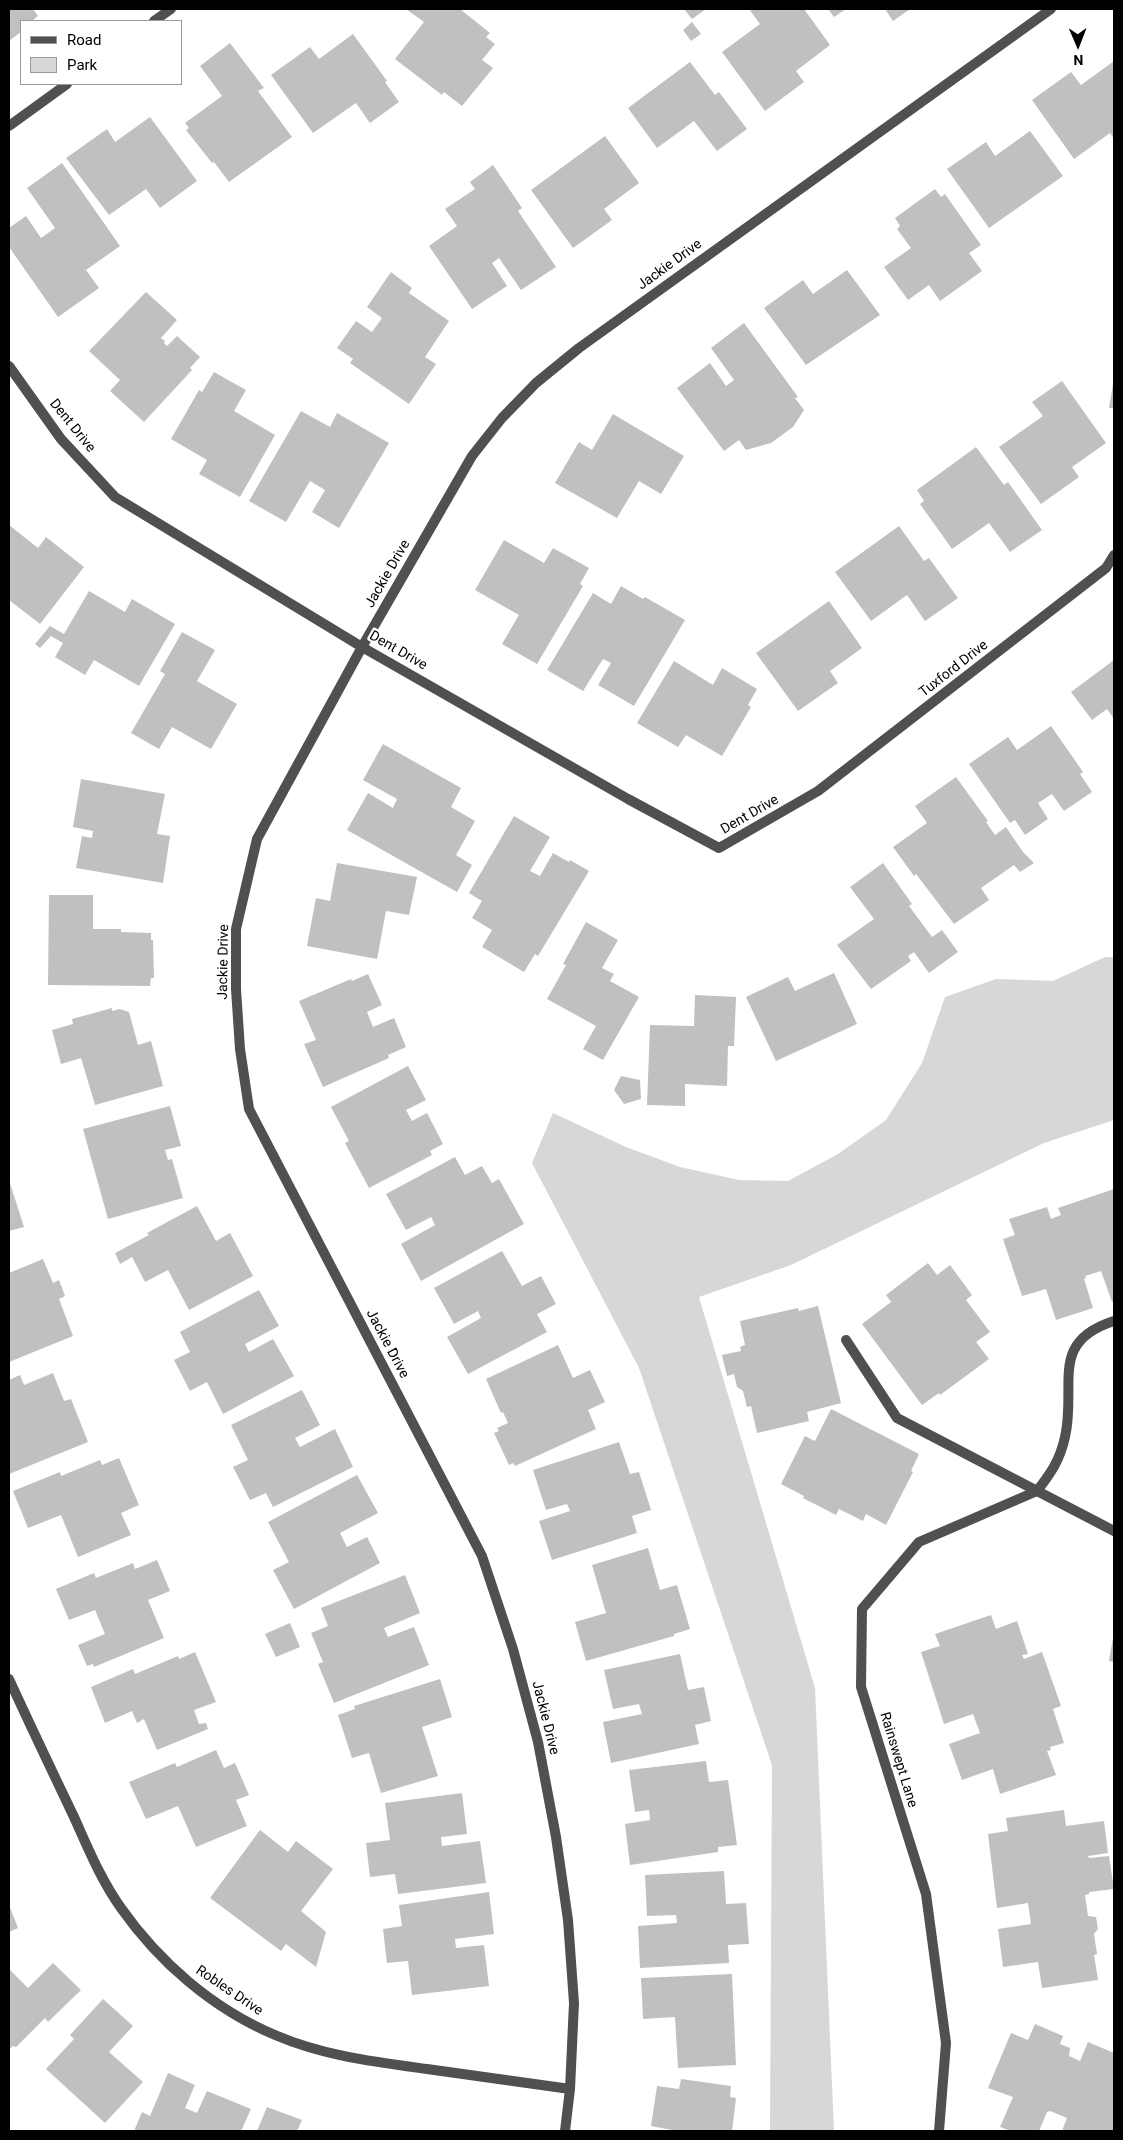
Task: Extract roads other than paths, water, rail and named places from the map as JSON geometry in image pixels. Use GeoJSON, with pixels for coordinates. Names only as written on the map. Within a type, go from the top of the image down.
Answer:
{"type":"FeatureCollection","features":[{"type":"Feature","properties":{"kind":"street"},"geometry":{"type":"LineString","coordinates":[[155,20],[171,9]]}},
{"type":"Feature","properties":{"kind":"street","name":"Jackie Drive"},"geometry":{"type":"LineString","coordinates":[[565,2131],[570,2089],[574,2003],[568,1920],[556,1837],[538,1742],[513,1649],[482,1556],[249,1109],[240,1049],[236,989],[236,929],[257,839],[362,647],[472,456],[502,418],[536,383],[579,348],[1051,9]]}},
{"type":"Feature","properties":{"kind":"street"},"geometry":{"type":"LineString","coordinates":[[9,126],[67,85]]}},
{"type":"Feature","properties":{"kind":"street","name":"Dent Drive"},"geometry":{"type":"LineString","coordinates":[[9,366],[62,439],[115,497],[362,647],[628,799],[719,848],[818,791]]}},
{"type":"Feature","properties":{"kind":"street","name":"Tuxford Drive"},"geometry":{"type":"LineString","coordinates":[[818,791],[1106,568],[1114,555]]}},
{"type":"Feature","properties":{"kind":"street"},"geometry":{"type":"LineString","coordinates":[[1037,1491],[1058,1463],[1066,1436],[1069,1367],[1073,1349],[1084,1334],[1114,1321]]}},
{"type":"Feature","properties":{"kind":"street"},"geometry":{"type":"LineString","coordinates":[[846,1340],[897,1418],[1114,1531]]}},
{"type":"Feature","properties":{"kind":"street","name":"Rainswept Lane"},"geometry":{"type":"LineString","coordinates":[[939,2131],[946,2043],[926,1894],[861,1687],[862,1609],[919,1542],[1037,1491]]}},
{"type":"Feature","properties":{"kind":"street","name":"Robles Drive"},"geometry":{"type":"LineString","coordinates":[[9,1679],[100,1872],[120,1907],[151,1945],[173,1968],[204,1994],[238,2016],[274,2035],[313,2049],[354,2059],[570,2089]]}}]}
